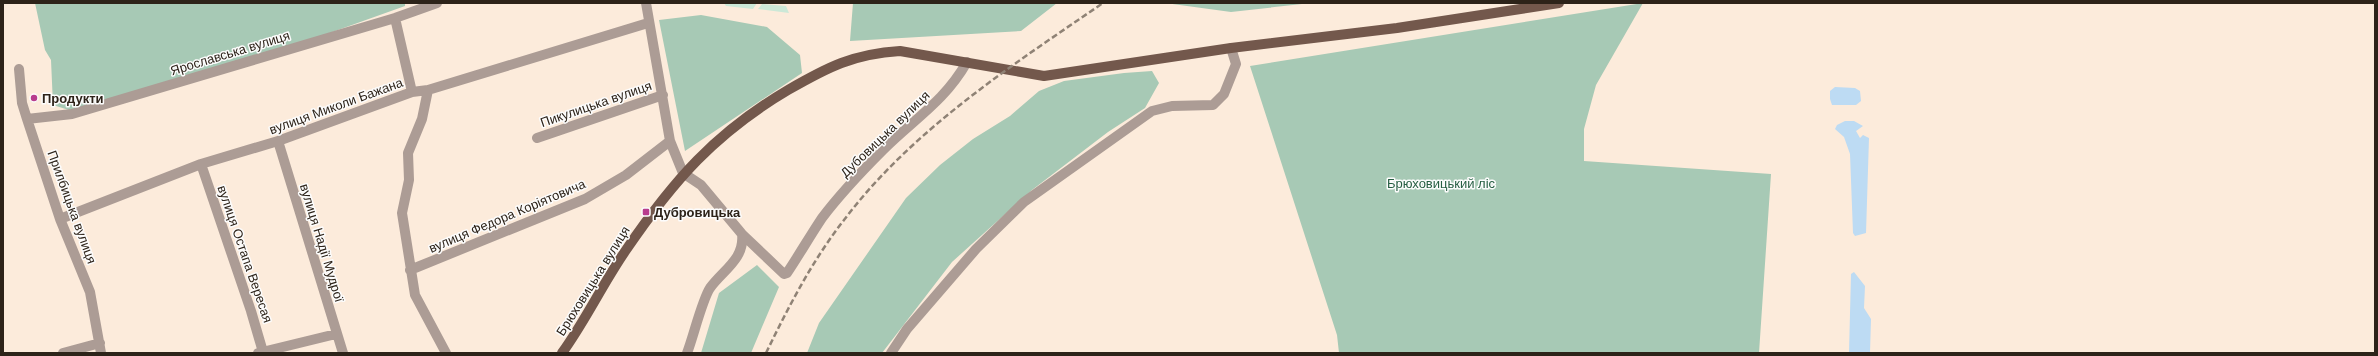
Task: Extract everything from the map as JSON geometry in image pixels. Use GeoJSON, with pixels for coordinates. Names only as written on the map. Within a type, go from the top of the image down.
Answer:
{"type":"FeatureCollection","features":[{"type":"Feature","properties":{"kind":"main road","name":"Брюховицька вулиця"},"geometry":{"type":"LineString","coordinates":[[562,353],[579,329],[626,250],[683,173],[709,146],[744,118],[809,78],[846,60],[877,53],[900,51],[1044,76],[1231,48],[1397,28],[1559,3]]}},
{"type":"Feature","properties":{"kind":"street","name":"Ярославська вулиця"},"geometry":{"type":"LineString","coordinates":[[27,119],[72,114],[396,18],[437,3]]}},
{"type":"Feature","properties":{"kind":"street"},"geometry":{"type":"LineString","coordinates":[[646,3],[648,23],[664,95],[670,141],[683,173]]}},
{"type":"Feature","properties":{"kind":"street"},"geometry":{"type":"LineString","coordinates":[[396,18],[412,92]]}},
{"type":"Feature","properties":{"kind":"street","name":"вулиця Миколи Бажана"},"geometry":{"type":"LineString","coordinates":[[60,219],[200,164],[278,141],[412,92],[428,90],[648,23]]}},
{"type":"Feature","properties":{"kind":"street"},"geometry":{"type":"LineString","coordinates":[[891,353],[907,329],[976,249],[1024,202],[1152,111],[1172,106],[1213,105],[1224,94],[1236,64],[1231,48]]}},
{"type":"Feature","properties":{"kind":"street","name":"Дубовицька вулиця"},"geometry":{"type":"LineString","coordinates":[[683,173],[701,185],[742,234],[784,274],[788,273],[822,218],[885,148],[944,95],[955,83],[967,62]]}},
{"type":"Feature","properties":{"kind":"street","name":"Прилбицька вулиця"},"geometry":{"type":"LineString","coordinates":[[19,69],[22,103],[60,219],[90,292],[100,348]]}},
{"type":"Feature","properties":{"kind":"street"},"geometry":{"type":"LineString","coordinates":[[428,90],[422,118],[408,153],[410,180],[402,213],[415,294],[446,353]]}},
{"type":"Feature","properties":{"kind":"street","name":"Пикулицька вулиця"},"geometry":{"type":"LineString","coordinates":[[536,138],[664,95]]}},
{"type":"Feature","properties":{"kind":"street","name":"вулиця Надії Мудрої"},"geometry":{"type":"LineString","coordinates":[[278,141],[342,353]]}},
{"type":"Feature","properties":{"kind":"street","name":"вулиця Федора Коріятовича"},"geometry":{"type":"LineString","coordinates":[[410,270],[585,199],[626,175],[670,141]]}},
{"type":"Feature","properties":{"kind":"street","name":"вулиця Остапа Вересая"},"geometry":{"type":"LineString","coordinates":[[200,164],[251,311],[260,352]]}},
{"type":"Feature","properties":{"kind":"street"},"geometry":{"type":"LineString","coordinates":[[688,353],[710,289],[737,258],[742,250],[742,234]]}},
{"type":"Feature","properties":{"kind":"street"},"geometry":{"type":"LineString","coordinates":[[260,352],[336,334]]}},
{"type":"Feature","properties":{"kind":"street"},"geometry":{"type":"LineString","coordinates":[[63,353],[100,348]]}},
{"type":"Feature","properties":{"kind":"green space"},"geometry":{"type":"Polygon","coordinates":[[[35,3],[405,3],[405,6],[296,45],[72,111],[53,105],[51,60],[45,50],[35,3]]]}},
{"type":"Feature","properties":{"kind":"green space"},"geometry":{"type":"Polygon","coordinates":[[[724,3],[757,3],[753,9],[726,6],[724,3]]]}},
{"type":"Feature","properties":{"kind":"green space"},"geometry":{"type":"Polygon","coordinates":[[[853,3],[1057,3],[1021,31],[850,41],[853,3]]]}},
{"type":"Feature","properties":{"kind":"green space"},"geometry":{"type":"Polygon","coordinates":[[[1165,3],[1311,3],[1231,12],[1165,3]]]}},
{"type":"Feature","properties":{"kind":"green space","name":"Брюховицький ліс"},"geometry":{"type":"Polygon","coordinates":[[[1643,3],[1596,85],[1584,129],[1584,161],[1771,174],[1759,353],[1339,353],[1337,335],[1250,66],[1643,3]]]}},
{"type":"Feature","properties":{"kind":"green space"},"geometry":{"type":"Polygon","coordinates":[[[762,4],[786,6],[789,13],[758,9],[762,4]]]}},
{"type":"Feature","properties":{"kind":"green space"},"geometry":{"type":"Polygon","coordinates":[[[701,15],[767,27],[800,55],[802,73],[685,151],[659,20],[701,15]]]}},
{"type":"Feature","properties":{"kind":"green space"},"geometry":{"type":"Polygon","coordinates":[[[1152,71],[1159,83],[1145,108],[1108,132],[1032,190],[952,262],[882,353],[807,353],[819,323],[906,198],[940,165],[973,139],[1010,116],[1039,91],[1064,81],[1152,71]]]}},
{"type":"Feature","properties":{"kind":"green space"},"geometry":{"type":"Polygon","coordinates":[[[757,265],[779,287],[751,353],[701,353],[719,293],[757,265]]]}},
{"type":"Feature","properties":{"kind":"water"},"geometry":{"type":"Polygon","coordinates":[[[1835,87],[1855,88],[1860,91],[1861,101],[1856,105],[1832,105],[1830,91],[1835,87]]]}},
{"type":"Feature","properties":{"kind":"water"},"geometry":{"type":"Polygon","coordinates":[[[1845,121],[1854,121],[1863,126],[1856,131],[1860,138],[1863,135],[1869,138],[1866,233],[1855,236],[1853,233],[1850,154],[1844,137],[1835,129],[1837,125],[1845,121]]]}},
{"type":"Feature","properties":{"kind":"water"},"geometry":{"type":"Polygon","coordinates":[[[1854,272],[1865,286],[1864,308],[1871,319],[1870,353],[1849,353],[1851,274],[1854,272]]]}},
{"type":"Feature","properties":{"kind":"railway"},"geometry":{"type":"LineString","coordinates":[[766,353],[792,301],[811,268],[832,236],[871,187],[900,157],[964,101],[1103,3]]}},
{"type":"Feature","properties":{"kind":"place","name":"Продукти"},"geometry":{"type":"Point","coordinates":[34,98]}},
{"type":"Feature","properties":{"kind":"place","name":"Дубровицька"},"geometry":{"type":"Point","coordinates":[646,212]}}]}
